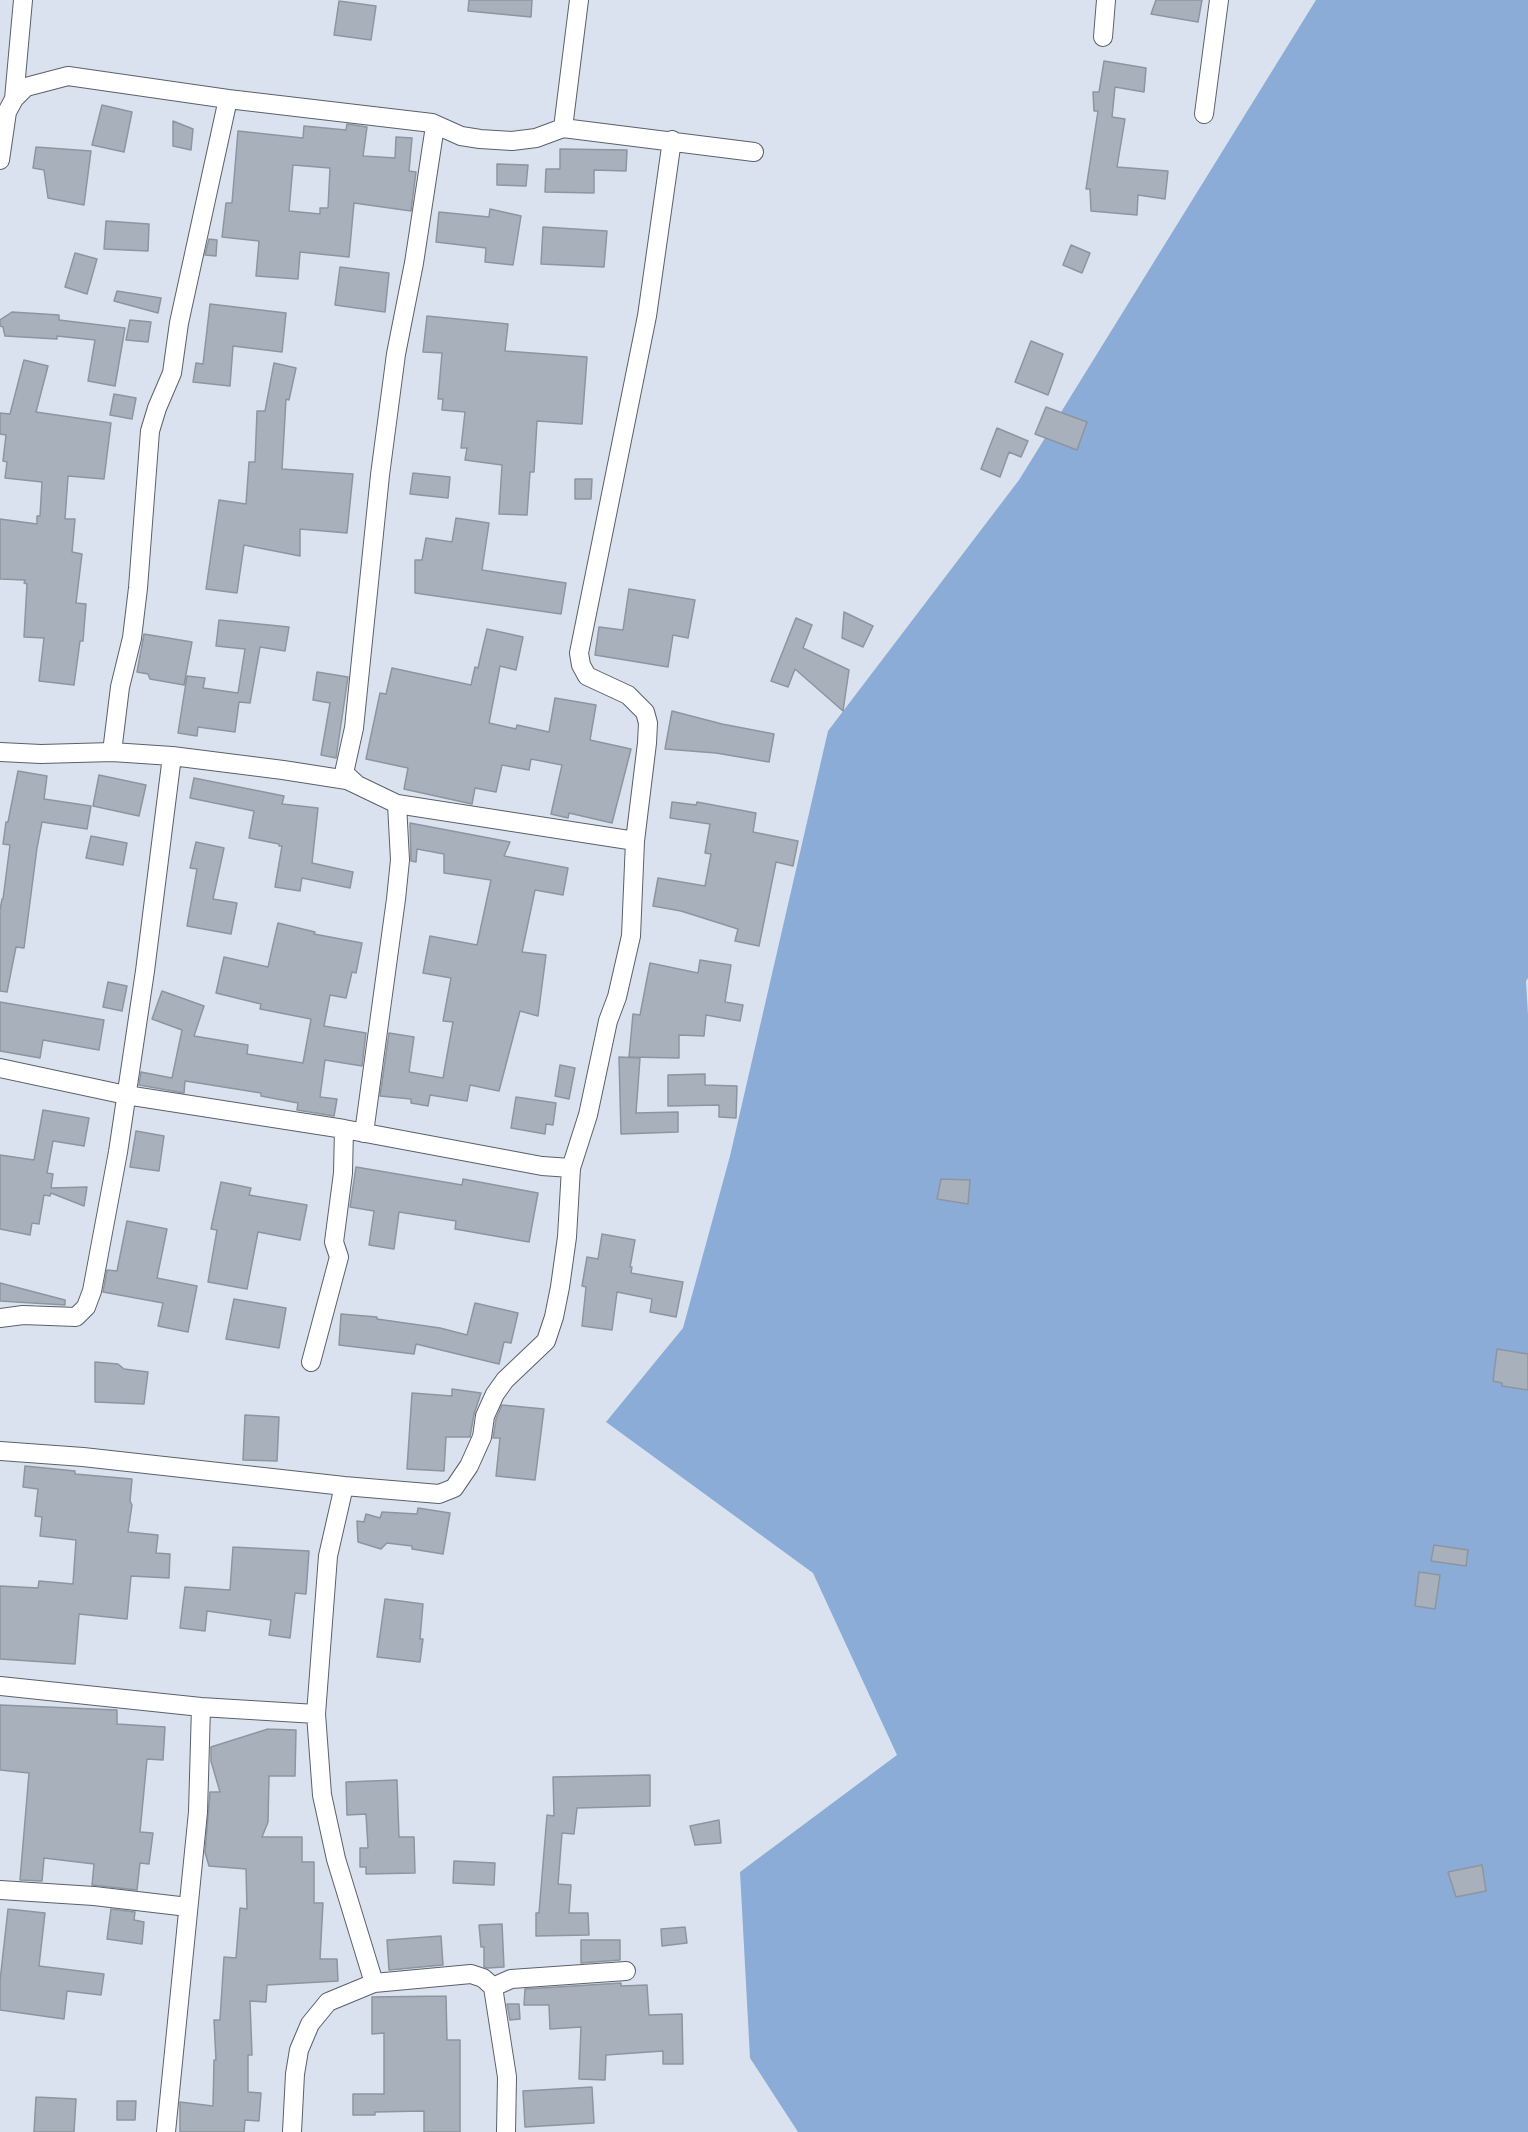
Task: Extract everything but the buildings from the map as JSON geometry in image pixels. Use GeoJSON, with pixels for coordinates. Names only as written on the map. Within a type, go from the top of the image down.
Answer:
{"type":"FeatureCollection","features":[{"type":"Feature","properties":{"kind":"street"},"geometry":{"type":"LineString","coordinates":[[14,99],[23,0]]}},
{"type":"Feature","properties":{"kind":"street"},"geometry":{"type":"LineString","coordinates":[[563,128],[579,0]]}},
{"type":"Feature","properties":{"kind":"street"},"geometry":{"type":"LineString","coordinates":[[1103,38],[1106,0]]}},
{"type":"Feature","properties":{"kind":"street"},"geometry":{"type":"LineString","coordinates":[[1204,114],[1219,0]]}},
{"type":"Feature","properties":{"kind":"street"},"geometry":{"type":"LineString","coordinates":[[0,160],[7,112],[14,99],[26,87],[68,76],[228,99],[432,123],[461,136],[512,141],[536,138],[563,128],[753,152]]}},
{"type":"Feature","properties":{"kind":"street"},"geometry":{"type":"LineString","coordinates":[[112,752],[120,687],[132,638],[138,588],[150,431],[172,373],[179,324],[228,99]]}},
{"type":"Feature","properties":{"kind":"street"},"geometry":{"type":"LineString","coordinates":[[355,783],[344,773],[354,728],[380,475],[396,354],[414,263],[435,126]]}},
{"type":"Feature","properties":{"kind":"street"},"geometry":{"type":"LineString","coordinates":[[0,1451],[128,1461],[344,1486],[439,1494],[454,1488],[469,1466],[482,1437],[485,1416],[504,1380],[546,1341],[554,1317],[567,1237],[571,1168],[588,1115],[608,1022],[617,997],[632,936],[635,841],[648,723],[645,712],[628,695],[587,676],[579,654],[647,316],[672,140]]}},
{"type":"Feature","properties":{"kind":"street"},"geometry":{"type":"LineString","coordinates":[[0,752],[41,754],[112,752],[172,756],[283,770],[347,780],[397,804],[635,841]]}},
{"type":"Feature","properties":{"kind":"street"},"geometry":{"type":"LineString","coordinates":[[0,1318],[23,1315],[76,1317],[86,1307],[92,1291],[102,1244],[146,971],[172,756]]}},
{"type":"Feature","properties":{"kind":"street"},"geometry":{"type":"LineString","coordinates":[[364,1133],[400,860],[397,804]]}},
{"type":"Feature","properties":{"kind":"street"},"geometry":{"type":"LineString","coordinates":[[0,1068],[126,1095],[344,1129],[542,1166],[571,1168]]}},
{"type":"Feature","properties":{"kind":"street"},"geometry":{"type":"LineString","coordinates":[[311,1362],[339,1257],[334,1242],[343,1173],[344,1129]]}},
{"type":"Feature","properties":{"kind":"street"},"geometry":{"type":"LineString","coordinates":[[344,1486],[328,1556],[316,1714],[322,1795],[336,1859],[374,1983]]}},
{"type":"Feature","properties":{"kind":"street"},"geometry":{"type":"LineString","coordinates":[[0,1686],[201,1707],[316,1714]]}},
{"type":"Feature","properties":{"kind":"street"},"geometry":{"type":"LineString","coordinates":[[166,2132],[198,1812],[201,1707]]}},
{"type":"Feature","properties":{"kind":"street"},"geometry":{"type":"LineString","coordinates":[[0,1890],[94,1896],[188,1907]]}},
{"type":"Feature","properties":{"kind":"street"},"geometry":{"type":"LineString","coordinates":[[493,1987],[511,1979],[626,1971]]}},
{"type":"Feature","properties":{"kind":"street"},"geometry":{"type":"LineString","coordinates":[[292,2132],[295,2074],[299,2050],[310,2024],[328,2002],[374,1983],[471,1974],[483,1978],[493,1987],[507,2077],[506,2132]]}},
{"type":"Feature","properties":{"kind":"shaded area"},"geometry":{"type":"Polygon","coordinates":[[[1316,0],[1528,0],[1528,978],[1526,981],[1528,1015],[1528,2132],[798,2132],[750,2058],[740,1872],[897,1755],[813,1573],[606,1422],[683,1328],[730,1156],[828,731],[1019,480],[1316,0]]]}}]}
